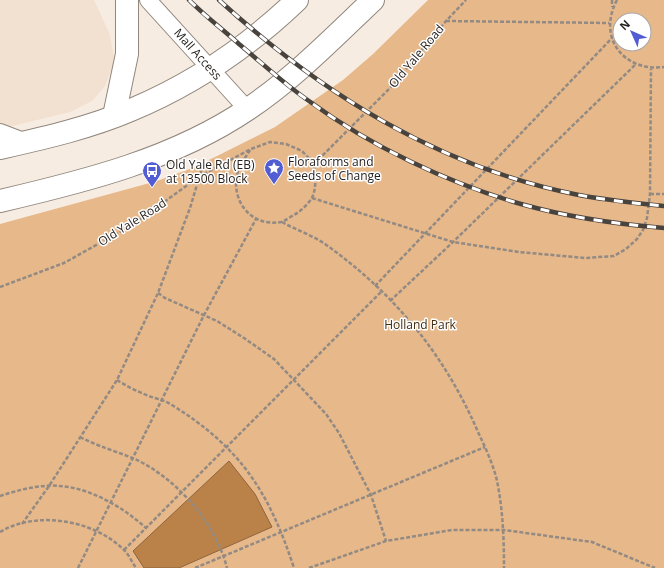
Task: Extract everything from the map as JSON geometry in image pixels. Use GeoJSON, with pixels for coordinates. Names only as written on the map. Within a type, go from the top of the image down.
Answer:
{"type":"FeatureCollection","features":[{"type":"Feature","properties":{"kind":"main road"},"geometry":{"type":"LineString","coordinates":[[114,116],[127,54],[127,0]]}},
{"type":"Feature","properties":{"kind":"main road"},"geometry":{"type":"LineString","coordinates":[[0,148],[62,134],[114,116],[168,92],[211,68],[246,44],[297,0]]}},
{"type":"Feature","properties":{"kind":"main road"},"geometry":{"type":"LineString","coordinates":[[0,201],[113,172],[192,141],[247,109],[280,86],[373,0]]}},
{"type":"Feature","properties":{"kind":"lane","name":"Mall Access"},"geometry":{"type":"LineString","coordinates":[[148,0],[247,109]]}},
{"type":"Feature","properties":{"kind":"lane"},"geometry":{"type":"LineString","coordinates":[[0,132],[26,142]]}},
{"type":"Feature","properties":{"kind":"path","name":"Old Yale Road"},"geometry":{"type":"LineString","coordinates":[[0,287],[64,263],[132,225],[200,176],[250,149],[270,142],[286,144],[302,151],[314,164],[392,86],[446,20],[466,0]]}},
{"type":"Feature","properties":{"kind":"path"},"geometry":{"type":"LineString","coordinates":[[375,286],[612,38],[609,23],[612,0]]}},
{"type":"Feature","properties":{"kind":"path"},"geometry":{"type":"LineString","coordinates":[[612,9],[617,0]]}},
{"type":"Feature","properties":{"kind":"path"},"geometry":{"type":"LineString","coordinates":[[446,20],[609,23]]}},
{"type":"Feature","properties":{"kind":"path"},"geometry":{"type":"LineString","coordinates":[[620,52],[636,64],[651,69],[664,67]]}},
{"type":"Feature","properties":{"kind":"path"},"geometry":{"type":"LineString","coordinates":[[390,300],[453,242],[636,64]]}},
{"type":"Feature","properties":{"kind":"path"},"geometry":{"type":"LineString","coordinates":[[312,198],[453,242],[519,252],[585,258],[614,256],[626,249],[643,230],[647,218],[650,194],[651,69]]}},
{"type":"Feature","properties":{"kind":"path"},"geometry":{"type":"LineString","coordinates":[[250,149],[240,167],[236,182],[237,196],[242,208],[256,219],[282,222],[323,243],[350,263],[382,292],[416,327],[440,359],[466,404],[485,447],[498,485],[504,530],[504,568]]}},
{"type":"Feature","properties":{"kind":"path"},"geometry":{"type":"LineString","coordinates":[[22,524],[49,486],[117,380],[158,293],[190,208],[204,163]]}},
{"type":"Feature","properties":{"kind":"path"},"geometry":{"type":"LineString","coordinates":[[282,222],[300,212],[312,198],[316,182],[314,164]]}},
{"type":"Feature","properties":{"kind":"path"},"geometry":{"type":"LineString","coordinates":[[650,194],[664,194]]}},
{"type":"Feature","properties":{"kind":"path"},"geometry":{"type":"LineString","coordinates":[[78,568],[98,531],[110,503],[204,315],[256,219]]}},
{"type":"Feature","properties":{"kind":"path"},"geometry":{"type":"LineString","coordinates":[[124,550],[382,292]]}},
{"type":"Feature","properties":{"kind":"path"},"geometry":{"type":"LineString","coordinates":[[158,293],[165,298],[204,315],[244,338],[274,360],[326,414],[339,433],[371,496],[386,541]]}},
{"type":"Feature","properties":{"kind":"path"},"geometry":{"type":"LineString","coordinates":[[117,380],[162,400],[198,423],[227,447],[256,483],[269,503],[282,532],[294,568]]}},
{"type":"Feature","properties":{"kind":"path"},"geometry":{"type":"LineString","coordinates":[[80,437],[133,458],[151,468],[181,494],[205,518],[224,554],[227,568]]}},
{"type":"Feature","properties":{"kind":"path"},"geometry":{"type":"LineString","coordinates":[[195,568],[224,554],[371,496],[485,447]]}},
{"type":"Feature","properties":{"kind":"path"},"geometry":{"type":"LineString","coordinates":[[0,496],[16,491],[49,486],[59,485],[76,488],[110,503],[146,528]]}},
{"type":"Feature","properties":{"kind":"path"},"geometry":{"type":"LineString","coordinates":[[0,532],[22,524],[43,520],[76,524],[98,531],[124,550],[136,568]]}},
{"type":"Feature","properties":{"kind":"path"},"geometry":{"type":"LineString","coordinates":[[309,568],[386,541],[452,530],[504,530],[592,542],[656,568]]}},
{"type":"Feature","properties":{"kind":"shaded area"},"geometry":{"type":"Polygon","coordinates":[[[0,0],[94,0],[110,35],[114,57],[113,66],[105,86],[92,101],[70,112],[0,129],[0,0]]]}},
{"type":"Feature","properties":{"kind":"shaded area"},"geometry":{"type":"Polygon","coordinates":[[[229,461],[255,494],[272,527],[179,568],[144,568],[133,551],[229,461]]]}},
{"type":"Feature","properties":{"kind":"green space","name":"Holland Park"},"geometry":{"type":"Polygon","coordinates":[[[428,0],[664,0],[664,568],[0,568],[0,224],[157,181],[195,167],[275,127],[343,80],[373,54],[428,0]]]}},
{"type":"Feature","properties":{"kind":"railway"},"geometry":{"type":"LineString","coordinates":[[189,0],[273,73],[300,94],[358,133],[410,162],[493,195],[538,209],[592,219],[664,228]]}},
{"type":"Feature","properties":{"kind":"railway"},"geometry":{"type":"LineString","coordinates":[[219,0],[298,66],[340,95],[383,121],[428,145],[475,165],[524,181],[574,194],[664,206]]}},
{"type":"Feature","properties":{"kind":"place","name":"Floraforms and Seeds of Change"},"geometry":{"type":"Point","coordinates":[274,185]}},
{"type":"Feature","properties":{"kind":"place","name":"Old Yale Rd (EB) at 13500 Block"},"geometry":{"type":"Point","coordinates":[152,188]}}]}
